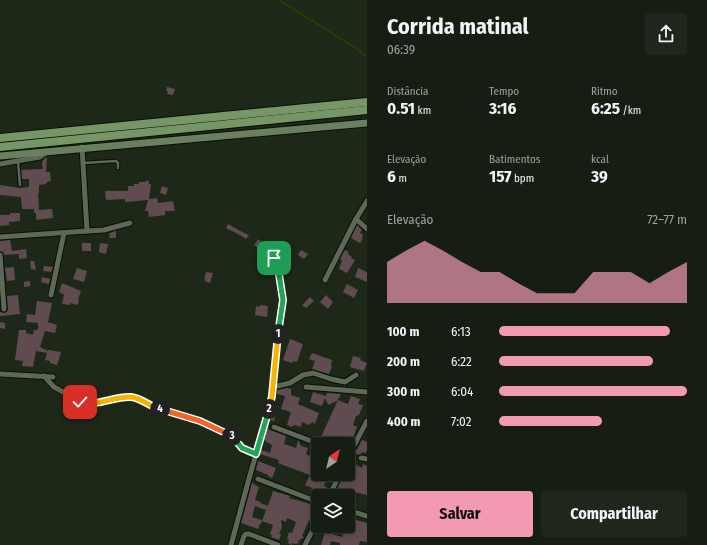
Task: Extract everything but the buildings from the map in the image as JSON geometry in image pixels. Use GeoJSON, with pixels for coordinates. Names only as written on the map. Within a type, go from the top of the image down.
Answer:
{"type":"FeatureCollection","features":[{"type":"Feature","properties":{"kind":"main road"},"geometry":{"type":"LineString","coordinates":[[0,138],[367,102]]}},
{"type":"Feature","properties":{"kind":"main road"},"geometry":{"type":"LineString","coordinates":[[0,147],[367,110]]}},
{"type":"Feature","properties":{"kind":"street"},"geometry":{"type":"LineString","coordinates":[[0,156],[82,147],[367,123]]}},
{"type":"Feature","properties":{"kind":"street"},"geometry":{"type":"LineString","coordinates":[[82,147],[87,231]]}},
{"type":"Feature","properties":{"kind":"street"},"geometry":{"type":"LineString","coordinates":[[0,164],[40,157],[48,151]]}},
{"type":"Feature","properties":{"kind":"street"},"geometry":{"type":"LineString","coordinates":[[11,155],[11,163]]}},
{"type":"Feature","properties":{"kind":"street"},"geometry":{"type":"LineString","coordinates":[[325,280],[356,219],[367,201]]}},
{"type":"Feature","properties":{"kind":"street"},"geometry":{"type":"LineString","coordinates":[[356,219],[367,229]]}},
{"type":"Feature","properties":{"kind":"street"},"geometry":{"type":"LineString","coordinates":[[0,237],[104,230],[130,222]]}},
{"type":"Feature","properties":{"kind":"street"},"geometry":{"type":"LineString","coordinates":[[51,295],[64,233]]}},
{"type":"Feature","properties":{"kind":"street"},"geometry":{"type":"LineString","coordinates":[[231,545],[272,396],[278,332],[283,300],[278,268],[274,258],[265,252]]}},
{"type":"Feature","properties":{"kind":"street"},"geometry":{"type":"LineString","coordinates":[[0,255],[4,309]]}},
{"type":"Feature","properties":{"kind":"street"},"geometry":{"type":"LineString","coordinates":[[273,387],[290,383],[303,375],[313,373],[345,382],[356,375]]}},
{"type":"Feature","properties":{"kind":"street"},"geometry":{"type":"LineString","coordinates":[[0,374],[53,377]]}},
{"type":"Feature","properties":{"kind":"street"},"geometry":{"type":"LineString","coordinates":[[44,376],[54,387],[80,402],[90,404],[131,397],[141,400],[155,408],[200,421],[228,433],[242,448],[256,454]]}},
{"type":"Feature","properties":{"kind":"street"},"geometry":{"type":"LineString","coordinates":[[306,387],[367,392]]}},
{"type":"Feature","properties":{"kind":"street"},"geometry":{"type":"LineString","coordinates":[[355,443],[367,421]]}},
{"type":"Feature","properties":{"kind":"street"},"geometry":{"type":"LineString","coordinates":[[274,427],[311,441]]}},
{"type":"Feature","properties":{"kind":"street"},"geometry":{"type":"LineString","coordinates":[[361,458],[367,459]]}},
{"type":"Feature","properties":{"kind":"street"},"geometry":{"type":"LineString","coordinates":[[258,479],[311,499]]}},
{"type":"Feature","properties":{"kind":"street"},"geometry":{"type":"LineString","coordinates":[[355,512],[367,516]]}},
{"type":"Feature","properties":{"kind":"street"},"geometry":{"type":"LineString","coordinates":[[305,545],[311,533]]}},
{"type":"Feature","properties":{"kind":"street"},"geometry":{"type":"LineString","coordinates":[[241,545],[244,536],[246,534],[250,534],[278,545]]}},
{"type":"Feature","properties":{"kind":"lane"},"geometry":{"type":"LineString","coordinates":[[84,163],[116,161],[118,168]]}},
{"type":"Feature","properties":{"kind":"lane"},"geometry":{"type":"LineString","coordinates":[[18,162],[20,185]]}},
{"type":"Feature","properties":{"kind":"waterway"},"geometry":{"type":"LineString","coordinates":[[279,0],[359,50],[367,57]]}},
{"type":"Feature","properties":{"kind":"route"},"geometry":{"type":"LineString","coordinates":[[80,402],[90,404],[131,397],[141,400],[155,408],[180,414],[228,433],[242,448],[256,454],[272,396],[278,332],[283,300],[278,268],[274,258]]}}]}
